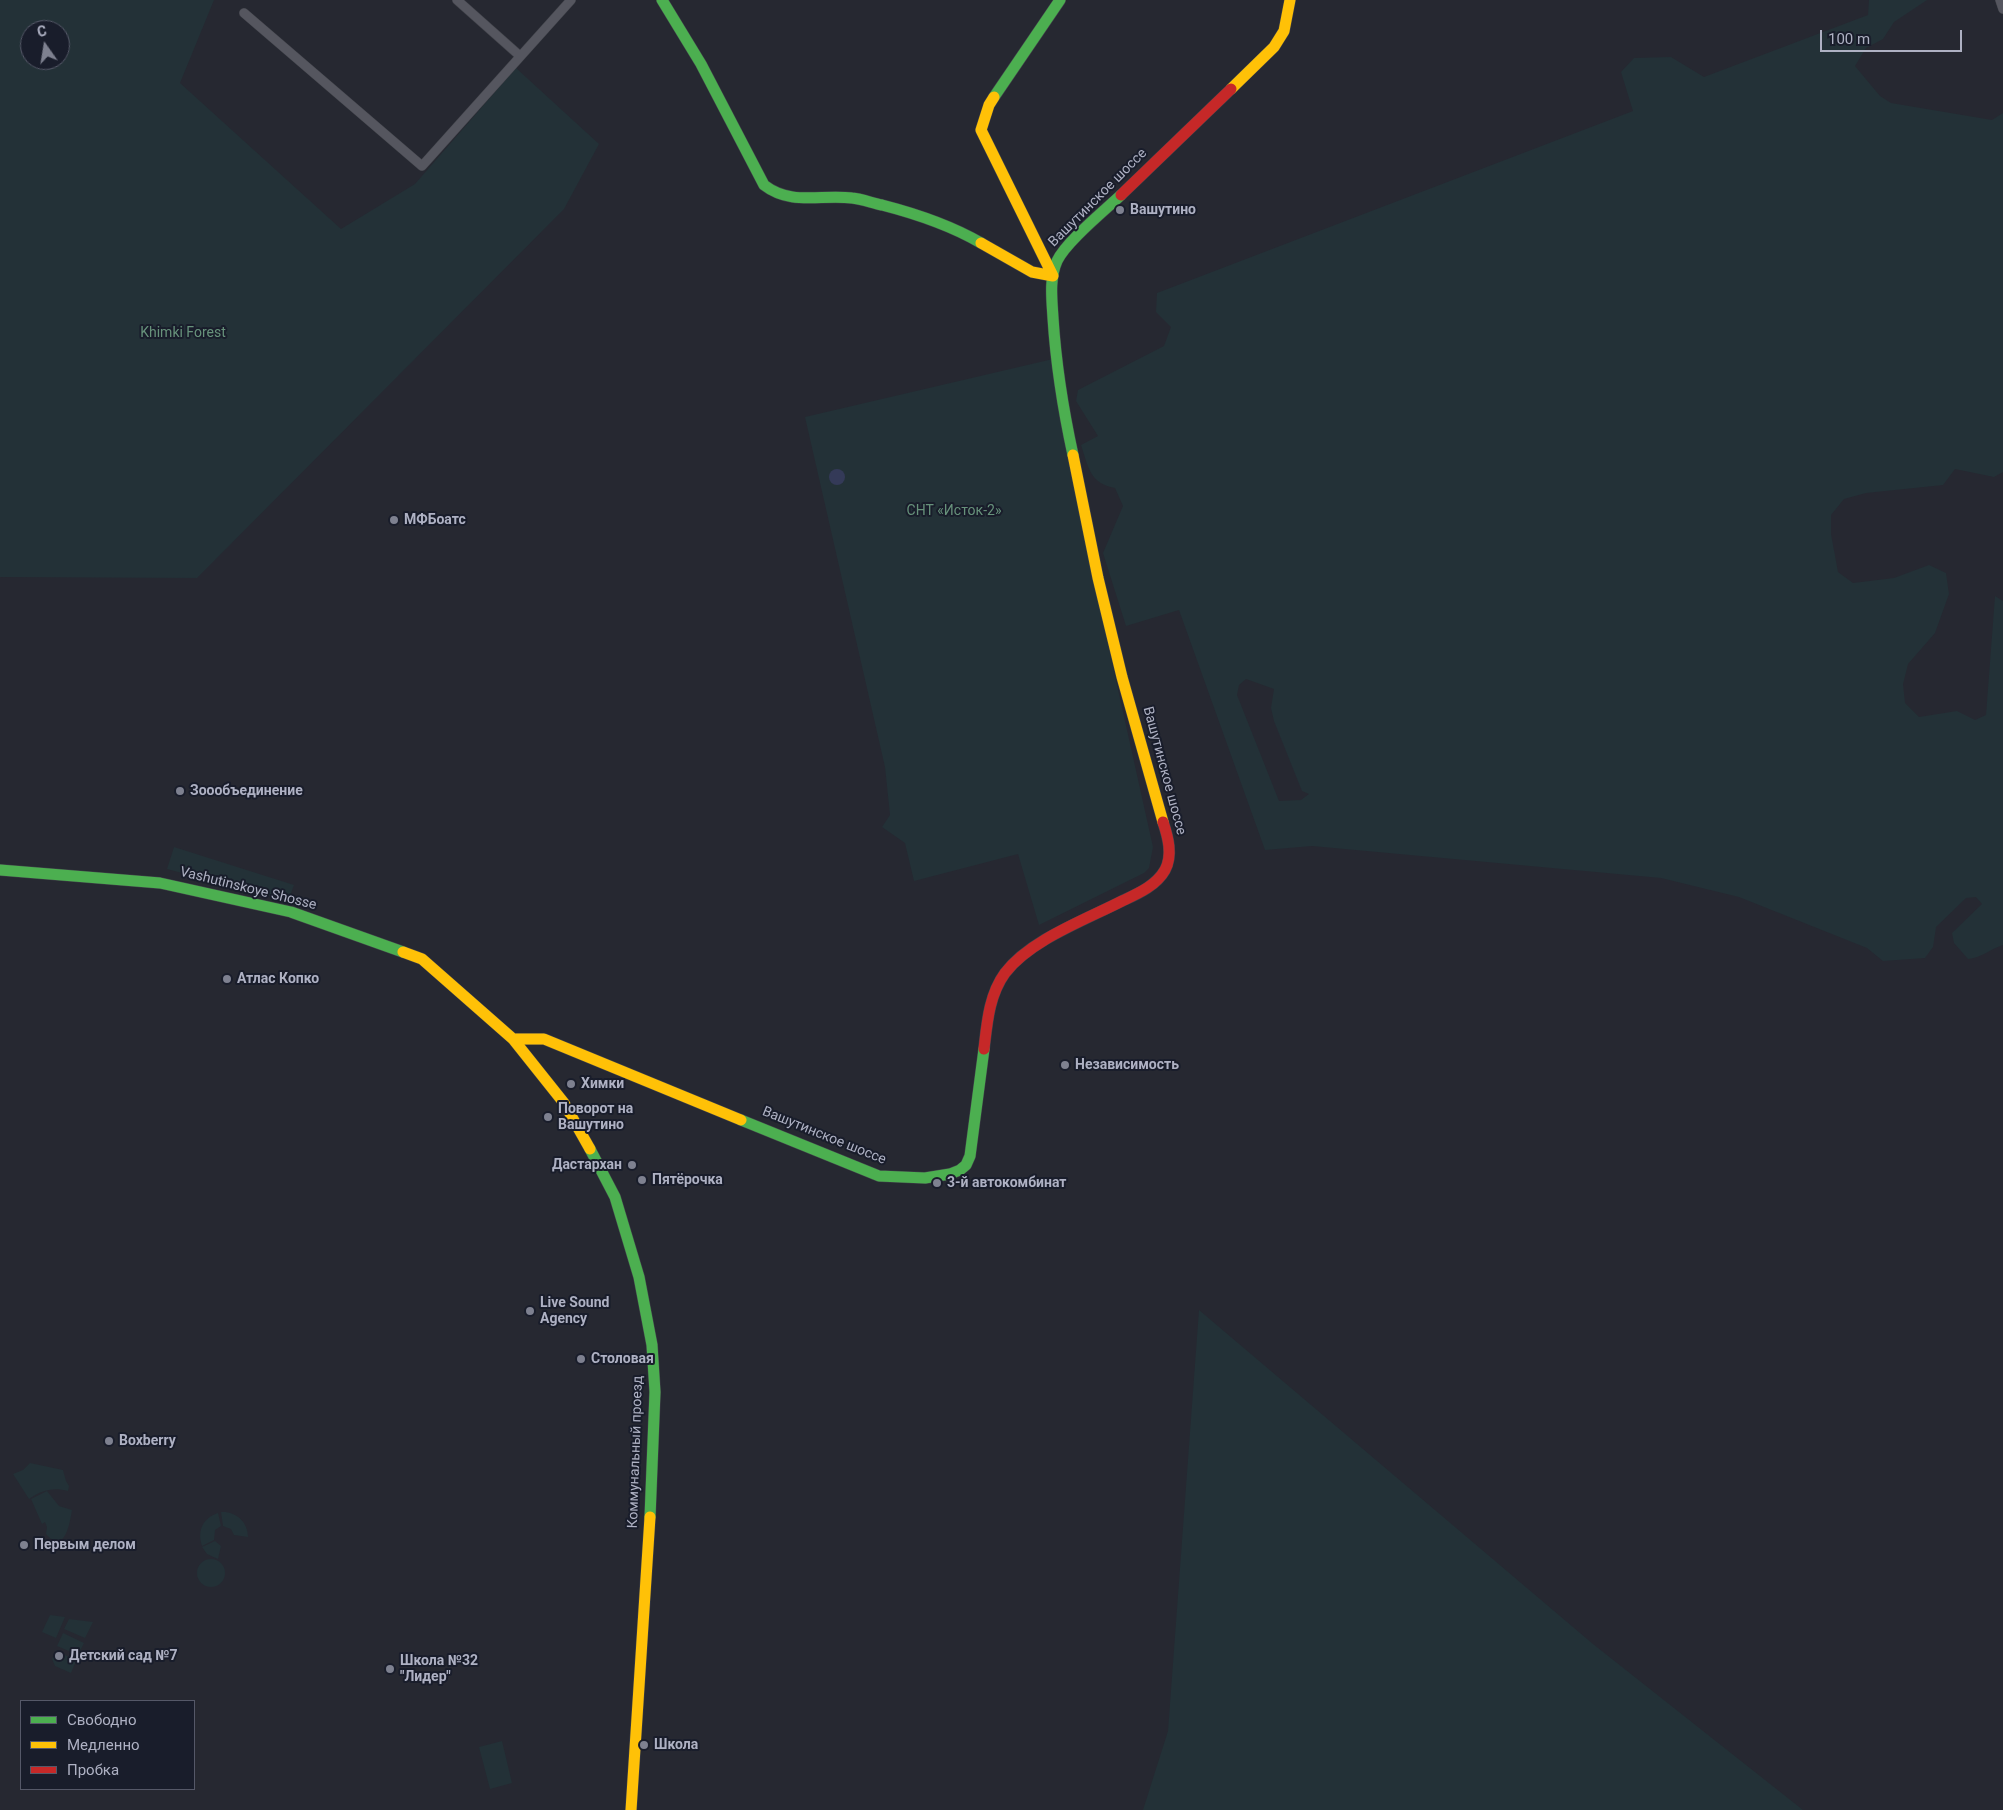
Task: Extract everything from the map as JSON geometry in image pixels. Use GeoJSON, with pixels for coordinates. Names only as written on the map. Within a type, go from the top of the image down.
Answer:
{"type":"FeatureCollection","features":[{"type":"Feature","properties":{"kind":"street"},"geometry":{"type":"LineString","coordinates":[[457,0],[520,56]]}},
{"type":"Feature","properties":{"kind":"street"},"geometry":{"type":"LineString","coordinates":[[244,13],[422,166],[571,0]]}},
{"type":"Feature","properties":{"kind":"street"},"geometry":{"type":"LineString","coordinates":[[662,0],[701,64],[764,185],[774,193],[799,199],[852,198],[913,213],[960,231],[1032,272],[1053,276]]}},
{"type":"Feature","properties":{"kind":"street"},"geometry":{"type":"LineString","coordinates":[[1053,276],[984,140],[981,130],[989,105],[1060,0]]}},
{"type":"Feature","properties":{"kind":"street","name":"Вашутинское шоссе"},"geometry":{"type":"LineString","coordinates":[[513,1040],[544,1039],[879,1176],[898,1179],[926,1178],[955,1172],[965,1166],[972,1139],[988,1015],[991,1000],[1003,974],[1021,955],[1037,944],[1142,891],[1155,882],[1163,873],[1169,860],[1168,839],[1122,677],[1098,578],[1060,392],[1055,346],[1053,276],[1057,262],[1064,250],[1274,47],[1284,31],[1290,0]]}},
{"type":"Feature","properties":{"kind":"street"},"geometry":{"type":"LineString","coordinates":[[2000,0],[2003,9]]}},
{"type":"Feature","properties":{"kind":"street","name":"Vashutinskoye Shosse"},"geometry":{"type":"LineString","coordinates":[[0,870],[160,883],[291,912],[422,959],[513,1040]]}},
{"type":"Feature","properties":{"kind":"street","name":"Коммунальный проезд"},"geometry":{"type":"LineString","coordinates":[[513,1040],[569,1111],[615,1197],[639,1277],[652,1345],[655,1392],[654,1427],[646,1593],[631,1810]]}},
{"type":"Feature","properties":{"kind":"green space","name":"Khimki Forest"},"geometry":{"type":"Polygon","coordinates":[[[0,0],[214,0],[180,83],[341,229],[415,184],[516,68],[599,144],[564,209],[197,578],[0,577],[0,0]]]}},
{"type":"Feature","properties":{"kind":"green space"},"geometry":{"type":"Polygon","coordinates":[[[1869,0],[1927,0],[1894,22],[1883,39],[1866,48],[1855,66],[1880,96],[1891,103],[1992,120],[2003,113],[2003,472],[1994,477],[1955,469],[1943,485],[1866,493],[1844,499],[1831,515],[1831,534],[1838,572],[1853,583],[1894,578],[1929,565],[1946,573],[1949,594],[1935,633],[1908,664],[1903,684],[1905,703],[1919,717],[1957,711],[1975,720],[1986,715],[1995,596],[2003,601],[2003,945],[1968,959],[1954,943],[1952,933],[1982,904],[1976,897],[1966,898],[1936,927],[1933,947],[1925,958],[1883,961],[1867,948],[1739,897],[1661,878],[1312,846],[1265,850],[1179,610],[1126,626],[1103,553],[1123,506],[1115,488],[1100,483],[1088,467],[1081,445],[1098,436],[1076,401],[1078,390],[1164,346],[1171,327],[1156,312],[1157,293],[1633,111],[1621,72],[1634,58],[1671,57],[1704,77],[1868,15],[1869,0]],[[1246,679],[1239,685],[1237,695],[1279,801],[1301,800],[1309,794],[1302,791],[1274,721],[1271,708],[1274,689],[1246,679]]]}},
{"type":"Feature","properties":{"kind":"green space","name":"СНТ «Исток-2»"},"geometry":{"type":"Polygon","coordinates":[[[1053,359],[1091,568],[1153,847],[1149,868],[1144,873],[1039,925],[1018,854],[914,881],[905,843],[882,827],[890,815],[885,767],[805,417],[1053,359]]]}},
{"type":"Feature","properties":{"kind":"green space"},"geometry":{"type":"Polygon","coordinates":[[[174,847],[294,885],[288,901],[167,869],[174,847]]]}},
{"type":"Feature","properties":{"kind":"green space"},"geometry":{"type":"Polygon","coordinates":[[[1199,1310],[1593,1644],[1803,1810],[1143,1810],[1168,1731],[1199,1310]]]}},
{"type":"Feature","properties":{"kind":"green space"},"geometry":{"type":"Polygon","coordinates":[[[30,1463],[63,1470],[69,1486],[68,1491],[48,1490],[38,1493],[29,1499],[13,1474],[23,1470],[30,1463]]]}},
{"type":"Feature","properties":{"kind":"green space"},"geometry":{"type":"Polygon","coordinates":[[[47,1491],[59,1506],[72,1510],[68,1529],[62,1539],[58,1541],[52,1540],[46,1534],[47,1527],[45,1522],[42,1524],[31,1499],[47,1491]]]}},
{"type":"Feature","properties":{"kind":"green space"},"geometry":{"type":"Polygon","coordinates":[[[221,1512],[232,1513],[240,1518],[246,1527],[248,1537],[234,1535],[231,1529],[223,1526],[221,1512]]]}},
{"type":"Feature","properties":{"kind":"green space"},"geometry":{"type":"Polygon","coordinates":[[[218,1513],[221,1526],[215,1530],[214,1540],[202,1546],[200,1535],[202,1525],[208,1518],[218,1513]]]}},
{"type":"Feature","properties":{"kind":"green space"},"geometry":{"type":"Polygon","coordinates":[[[215,1541],[221,1546],[218,1559],[207,1554],[202,1547],[215,1541]]]}},
{"type":"Feature","properties":{"kind":"green space"},"geometry":{"type":"Polygon","coordinates":[[[211,1559],[221,1563],[225,1573],[221,1583],[211,1587],[201,1583],[197,1573],[201,1563],[211,1559]]]}},
{"type":"Feature","properties":{"kind":"green space"},"geometry":{"type":"Polygon","coordinates":[[[50,1615],[65,1617],[56,1638],[42,1632],[50,1615]]]}},
{"type":"Feature","properties":{"kind":"green space"},"geometry":{"type":"Polygon","coordinates":[[[69,1619],[93,1622],[85,1638],[64,1629],[69,1619]]]}},
{"type":"Feature","properties":{"kind":"green space"},"geometry":{"type":"Polygon","coordinates":[[[63,1633],[84,1643],[78,1655],[57,1646],[63,1633]]]}},
{"type":"Feature","properties":{"kind":"green space"},"geometry":{"type":"Polygon","coordinates":[[[56,1650],[76,1661],[71,1673],[55,1666],[52,1659],[56,1650]]]}},
{"type":"Feature","properties":{"kind":"green space"},"geometry":{"type":"Polygon","coordinates":[[[502,1741],[512,1783],[490,1789],[479,1747],[502,1741]]]}},
{"type":"Feature","properties":{"kind":"water"},"geometry":{"type":"Polygon","coordinates":[[[834,469],[840,469],[845,474],[843,483],[834,485],[829,480],[829,474],[834,469]]]}},
{"type":"Feature","properties":{"kind":"traffic: fast"},"geometry":{"type":"LineString","coordinates":[[662,0],[701,64],[764,185],[774,191],[796,197],[852,198],[895,208],[945,225],[981,243]]}},
{"type":"Feature","properties":{"kind":"traffic: fast"},"geometry":{"type":"LineString","coordinates":[[994,97],[1060,0]]}},
{"type":"Feature","properties":{"kind":"traffic: fast"},"geometry":{"type":"LineString","coordinates":[[1073,455],[1056,353],[1052,297],[1054,268],[1068,245],[1121,195]]}},
{"type":"Feature","properties":{"kind":"traffic: fast"},"geometry":{"type":"LineString","coordinates":[[0,870],[160,883],[291,912],[403,952]]}},
{"type":"Feature","properties":{"kind":"traffic: fast"},"geometry":{"type":"LineString","coordinates":[[741,1120],[879,1176],[925,1178],[950,1174],[966,1165],[970,1156],[984,1049]]}},
{"type":"Feature","properties":{"kind":"traffic: fast"},"geometry":{"type":"LineString","coordinates":[[590,1149],[615,1197],[639,1277],[652,1345],[655,1392],[650,1517]]}},
{"type":"Feature","properties":{"kind":"traffic: slow"},"geometry":{"type":"LineString","coordinates":[[1231,89],[1274,47],[1284,31],[1290,0]]}},
{"type":"Feature","properties":{"kind":"traffic: slow"},"geometry":{"type":"LineString","coordinates":[[981,243],[1032,272],[1053,276],[981,130],[989,105],[994,97]]}},
{"type":"Feature","properties":{"kind":"traffic: slow"},"geometry":{"type":"LineString","coordinates":[[1073,455],[1098,578],[1122,677],[1163,822]]}},
{"type":"Feature","properties":{"kind":"traffic: slow"},"geometry":{"type":"LineString","coordinates":[[403,952],[422,959],[513,1039],[564,1103],[590,1149]]}},
{"type":"Feature","properties":{"kind":"traffic: slow"},"geometry":{"type":"LineString","coordinates":[[513,1039],[544,1039],[741,1120]]}},
{"type":"Feature","properties":{"kind":"traffic: slow"},"geometry":{"type":"LineString","coordinates":[[631,1810],[650,1517]]}},
{"type":"Feature","properties":{"kind":"traffic: jam"},"geometry":{"type":"LineString","coordinates":[[1121,195],[1231,89]]}},
{"type":"Feature","properties":{"kind":"traffic: jam"},"geometry":{"type":"LineString","coordinates":[[984,1049],[986,1029],[995,990],[1005,973],[1016,961],[1043,941],[1075,923],[1140,892],[1157,881],[1161,876],[1169,858],[1168,840],[1163,822]]}},
{"type":"Feature","properties":{"kind":"place","name":"Вашутино"},"geometry":{"type":"Point","coordinates":[1120,210]}},
{"type":"Feature","properties":{"kind":"place","name":"МФБоатс"},"geometry":{"type":"Point","coordinates":[394,520]}},
{"type":"Feature","properties":{"kind":"place","name":"Зоообъединение"},"geometry":{"type":"Point","coordinates":[180,791]}},
{"type":"Feature","properties":{"kind":"place","name":"Атлас Копко"},"geometry":{"type":"Point","coordinates":[227,979]}},
{"type":"Feature","properties":{"kind":"place","name":"Независимость"},"geometry":{"type":"Point","coordinates":[1065,1065]}},
{"type":"Feature","properties":{"kind":"place","name":"Химки"},"geometry":{"type":"Point","coordinates":[571,1084]}},
{"type":"Feature","properties":{"kind":"place","name":"Поворот на Вашутино"},"geometry":{"type":"Point","coordinates":[548,1117]}},
{"type":"Feature","properties":{"kind":"place","name":"Дастархан"},"geometry":{"type":"Point","coordinates":[632,1165]}},
{"type":"Feature","properties":{"kind":"place","name":"Пятёрочка"},"geometry":{"type":"Point","coordinates":[642,1180]}},
{"type":"Feature","properties":{"kind":"place","name":"3-й автокомбинат"},"geometry":{"type":"Point","coordinates":[937,1183]}},
{"type":"Feature","properties":{"kind":"place","name":"Live Sound Agency"},"geometry":{"type":"Point","coordinates":[530,1311]}},
{"type":"Feature","properties":{"kind":"place","name":"Столовая"},"geometry":{"type":"Point","coordinates":[581,1359]}},
{"type":"Feature","properties":{"kind":"place","name":"Boxberry"},"geometry":{"type":"Point","coordinates":[109,1441]}},
{"type":"Feature","properties":{"kind":"place","name":"Первым делом"},"geometry":{"type":"Point","coordinates":[24,1545]}},
{"type":"Feature","properties":{"kind":"place","name":"Детский сад №7"},"geometry":{"type":"Point","coordinates":[59,1656]}},
{"type":"Feature","properties":{"kind":"place","name":"Школа №32 \"Лидер\""},"geometry":{"type":"Point","coordinates":[390,1669]}},
{"type":"Feature","properties":{"kind":"place","name":"Школа"},"geometry":{"type":"Point","coordinates":[644,1745]}}]}
